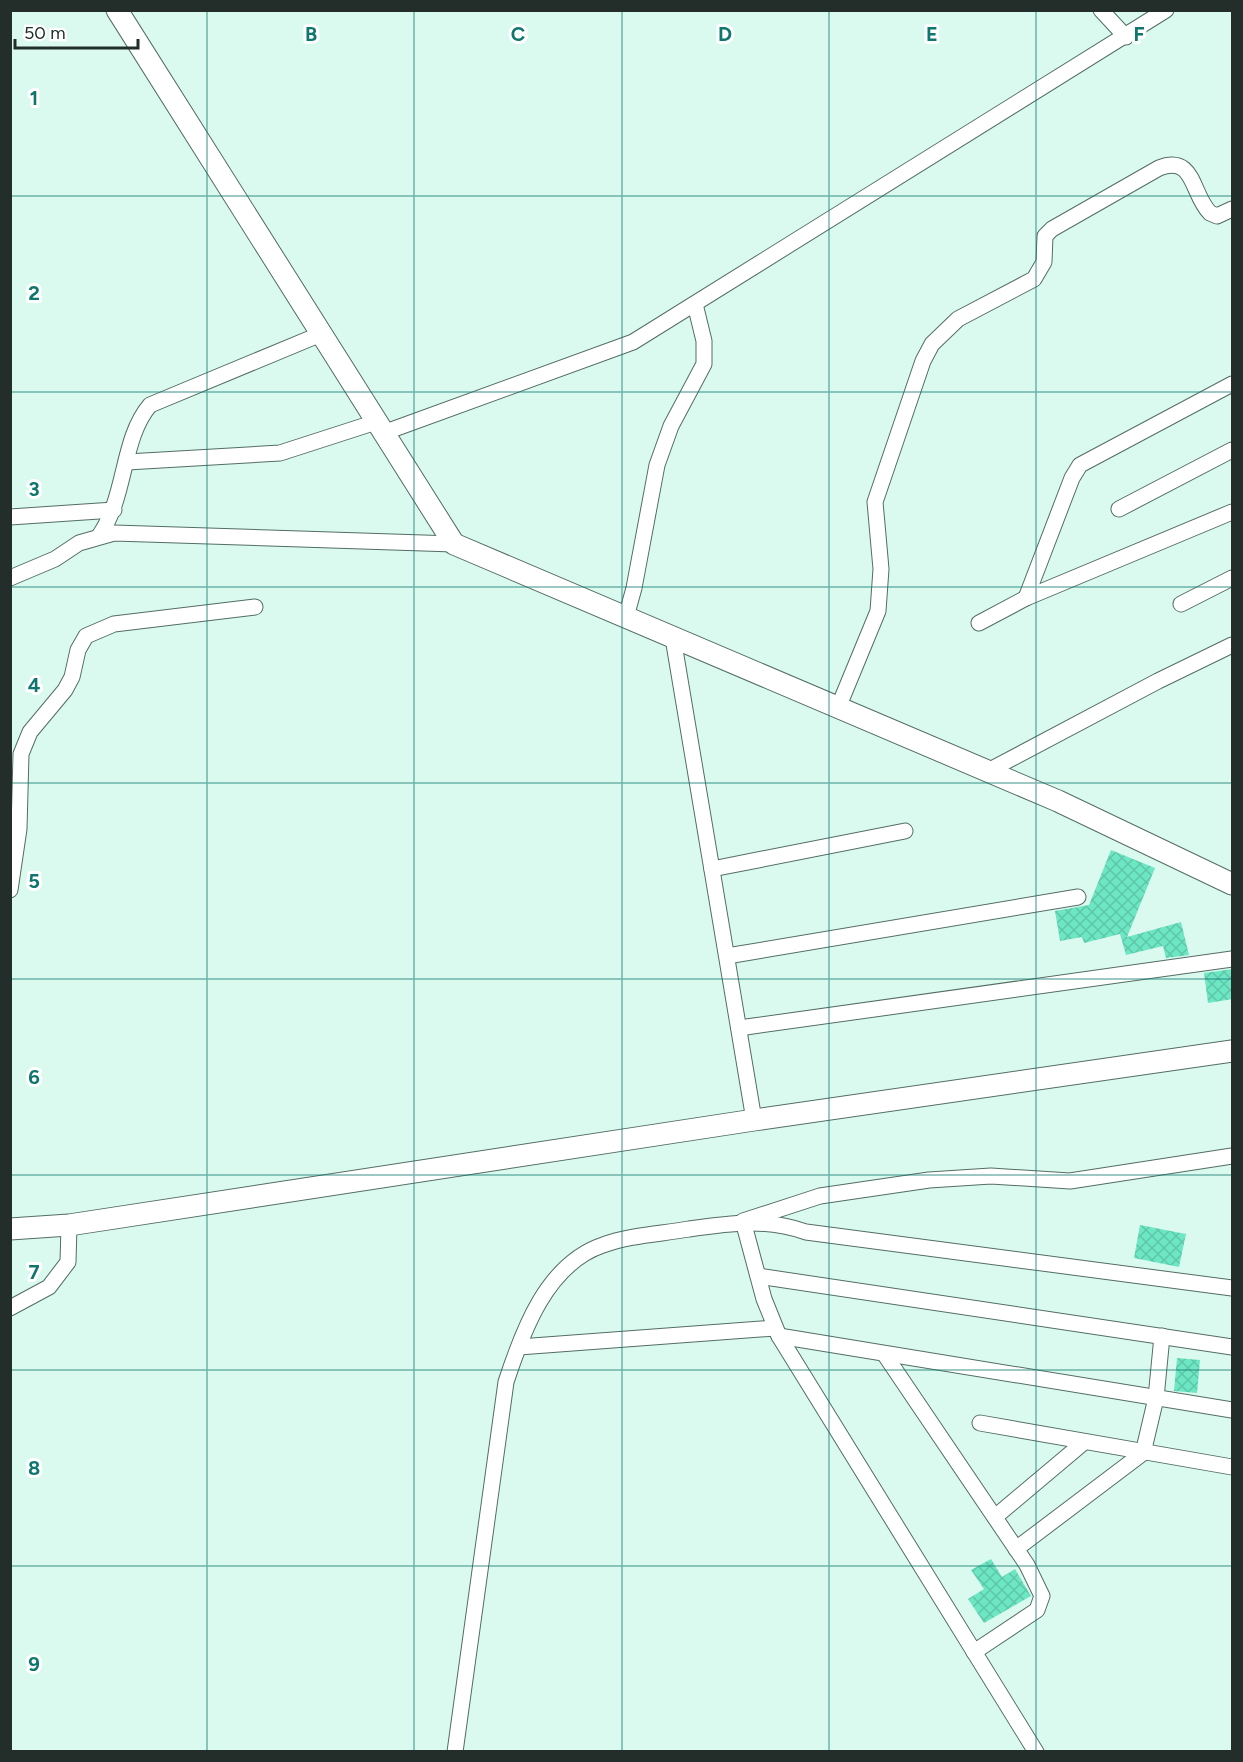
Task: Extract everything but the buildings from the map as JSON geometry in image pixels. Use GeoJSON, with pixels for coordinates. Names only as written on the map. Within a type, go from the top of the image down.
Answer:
{"type":"FeatureCollection","features":[{"type":"Feature","properties":{"kind":"main road"},"geometry":{"type":"LineString","coordinates":[[117,10],[454,544],[1058,801],[1233,884]]}},
{"type":"Feature","properties":{"kind":"main road"},"geometry":{"type":"LineString","coordinates":[[10,1229],[69,1225],[754,1120],[1233,1051]]}},
{"type":"Feature","properties":{"kind":"street"},"geometry":{"type":"LineString","coordinates":[[1101,10],[1126,37]]}},
{"type":"Feature","properties":{"kind":"street"},"geometry":{"type":"LineString","coordinates":[[127,462],[280,453],[380,428],[633,342],[1166,10]]}},
{"type":"Feature","properties":{"kind":"street"},"geometry":{"type":"LineString","coordinates":[[838,708],[878,611],[881,569],[874,502],[922,361],[932,344],[958,319],[1034,279],[1044,262],[1045,236],[1052,229],[1159,168],[1174,164],[1183,167],[1210,213],[1217,216],[1233,209]]}},
{"type":"Feature","properties":{"kind":"street"},"geometry":{"type":"LineString","coordinates":[[626,617],[634,588],[657,465],[670,426],[704,364],[704,341],[695,304]]}},
{"type":"Feature","properties":{"kind":"street"},"geometry":{"type":"LineString","coordinates":[[99,536],[114,510],[135,430],[150,405],[321,334]]}},
{"type":"Feature","properties":{"kind":"street"},"geometry":{"type":"LineString","coordinates":[[1026,598],[1072,478],[1080,465],[1233,384]]}},
{"type":"Feature","properties":{"kind":"street"},"geometry":{"type":"LineString","coordinates":[[1119,509],[1233,450]]}},
{"type":"Feature","properties":{"kind":"street"},"geometry":{"type":"LineString","coordinates":[[10,518],[114,510]]}},
{"type":"Feature","properties":{"kind":"street"},"geometry":{"type":"LineString","coordinates":[[979,623],[1026,598],[1233,512]]}},
{"type":"Feature","properties":{"kind":"street"},"geometry":{"type":"LineString","coordinates":[[10,578],[55,559],[79,543],[99,536],[140,532],[454,544]]}},
{"type":"Feature","properties":{"kind":"street"},"geometry":{"type":"LineString","coordinates":[[1181,604],[1233,578]]}},
{"type":"Feature","properties":{"kind":"street"},"geometry":{"type":"LineString","coordinates":[[10,890],[21,754],[30,732],[65,690],[72,677],[78,650],[86,636],[114,624],[255,607]]}},
{"type":"Feature","properties":{"kind":"street"},"geometry":{"type":"LineString","coordinates":[[673,638],[754,1120]]}},
{"type":"Feature","properties":{"kind":"street"},"geometry":{"type":"LineString","coordinates":[[988,771],[1158,681],[1233,645]]}},
{"type":"Feature","properties":{"kind":"street"},"geometry":{"type":"LineString","coordinates":[[712,868],[905,831]]}},
{"type":"Feature","properties":{"kind":"street"},"geometry":{"type":"LineString","coordinates":[[727,956],[1078,897]]}},
{"type":"Feature","properties":{"kind":"street"},"geometry":{"type":"LineString","coordinates":[[739,1028],[1233,959]]}},
{"type":"Feature","properties":{"kind":"street"},"geometry":{"type":"LineString","coordinates":[[455,1752],[506,1382],[519,1347],[549,1286],[583,1255],[621,1240],[743,1221],[820,1196],[928,1180],[991,1176],[1070,1181],[1233,1156]]}},
{"type":"Feature","properties":{"kind":"street"},"geometry":{"type":"LineString","coordinates":[[743,1221],[777,1332],[1036,1752]]}},
{"type":"Feature","properties":{"kind":"street"},"geometry":{"type":"LineString","coordinates":[[743,1221],[786,1225],[806,1232],[1233,1288]]}},
{"type":"Feature","properties":{"kind":"street"},"geometry":{"type":"LineString","coordinates":[[10,1308],[49,1287],[68,1262],[69,1225]]}},
{"type":"Feature","properties":{"kind":"street"},"geometry":{"type":"LineString","coordinates":[[758,1276],[1233,1347]]}},
{"type":"Feature","properties":{"kind":"street"},"geometry":{"type":"LineString","coordinates":[[519,1347],[777,1332],[885,1355],[1233,1410]]}},
{"type":"Feature","properties":{"kind":"street"},"geometry":{"type":"LineString","coordinates":[[1016,1548],[1143,1453],[1156,1398],[1162,1336]]}},
{"type":"Feature","properties":{"kind":"street"},"geometry":{"type":"LineString","coordinates":[[885,1355],[1036,1581],[1042,1602],[1037,1611],[974,1652]]}},
{"type":"Feature","properties":{"kind":"street"},"geometry":{"type":"LineString","coordinates":[[980,1423],[1083,1443],[1233,1467]]}},
{"type":"Feature","properties":{"kind":"street"},"geometry":{"type":"LineString","coordinates":[[995,1517],[1083,1443]]}}]}
